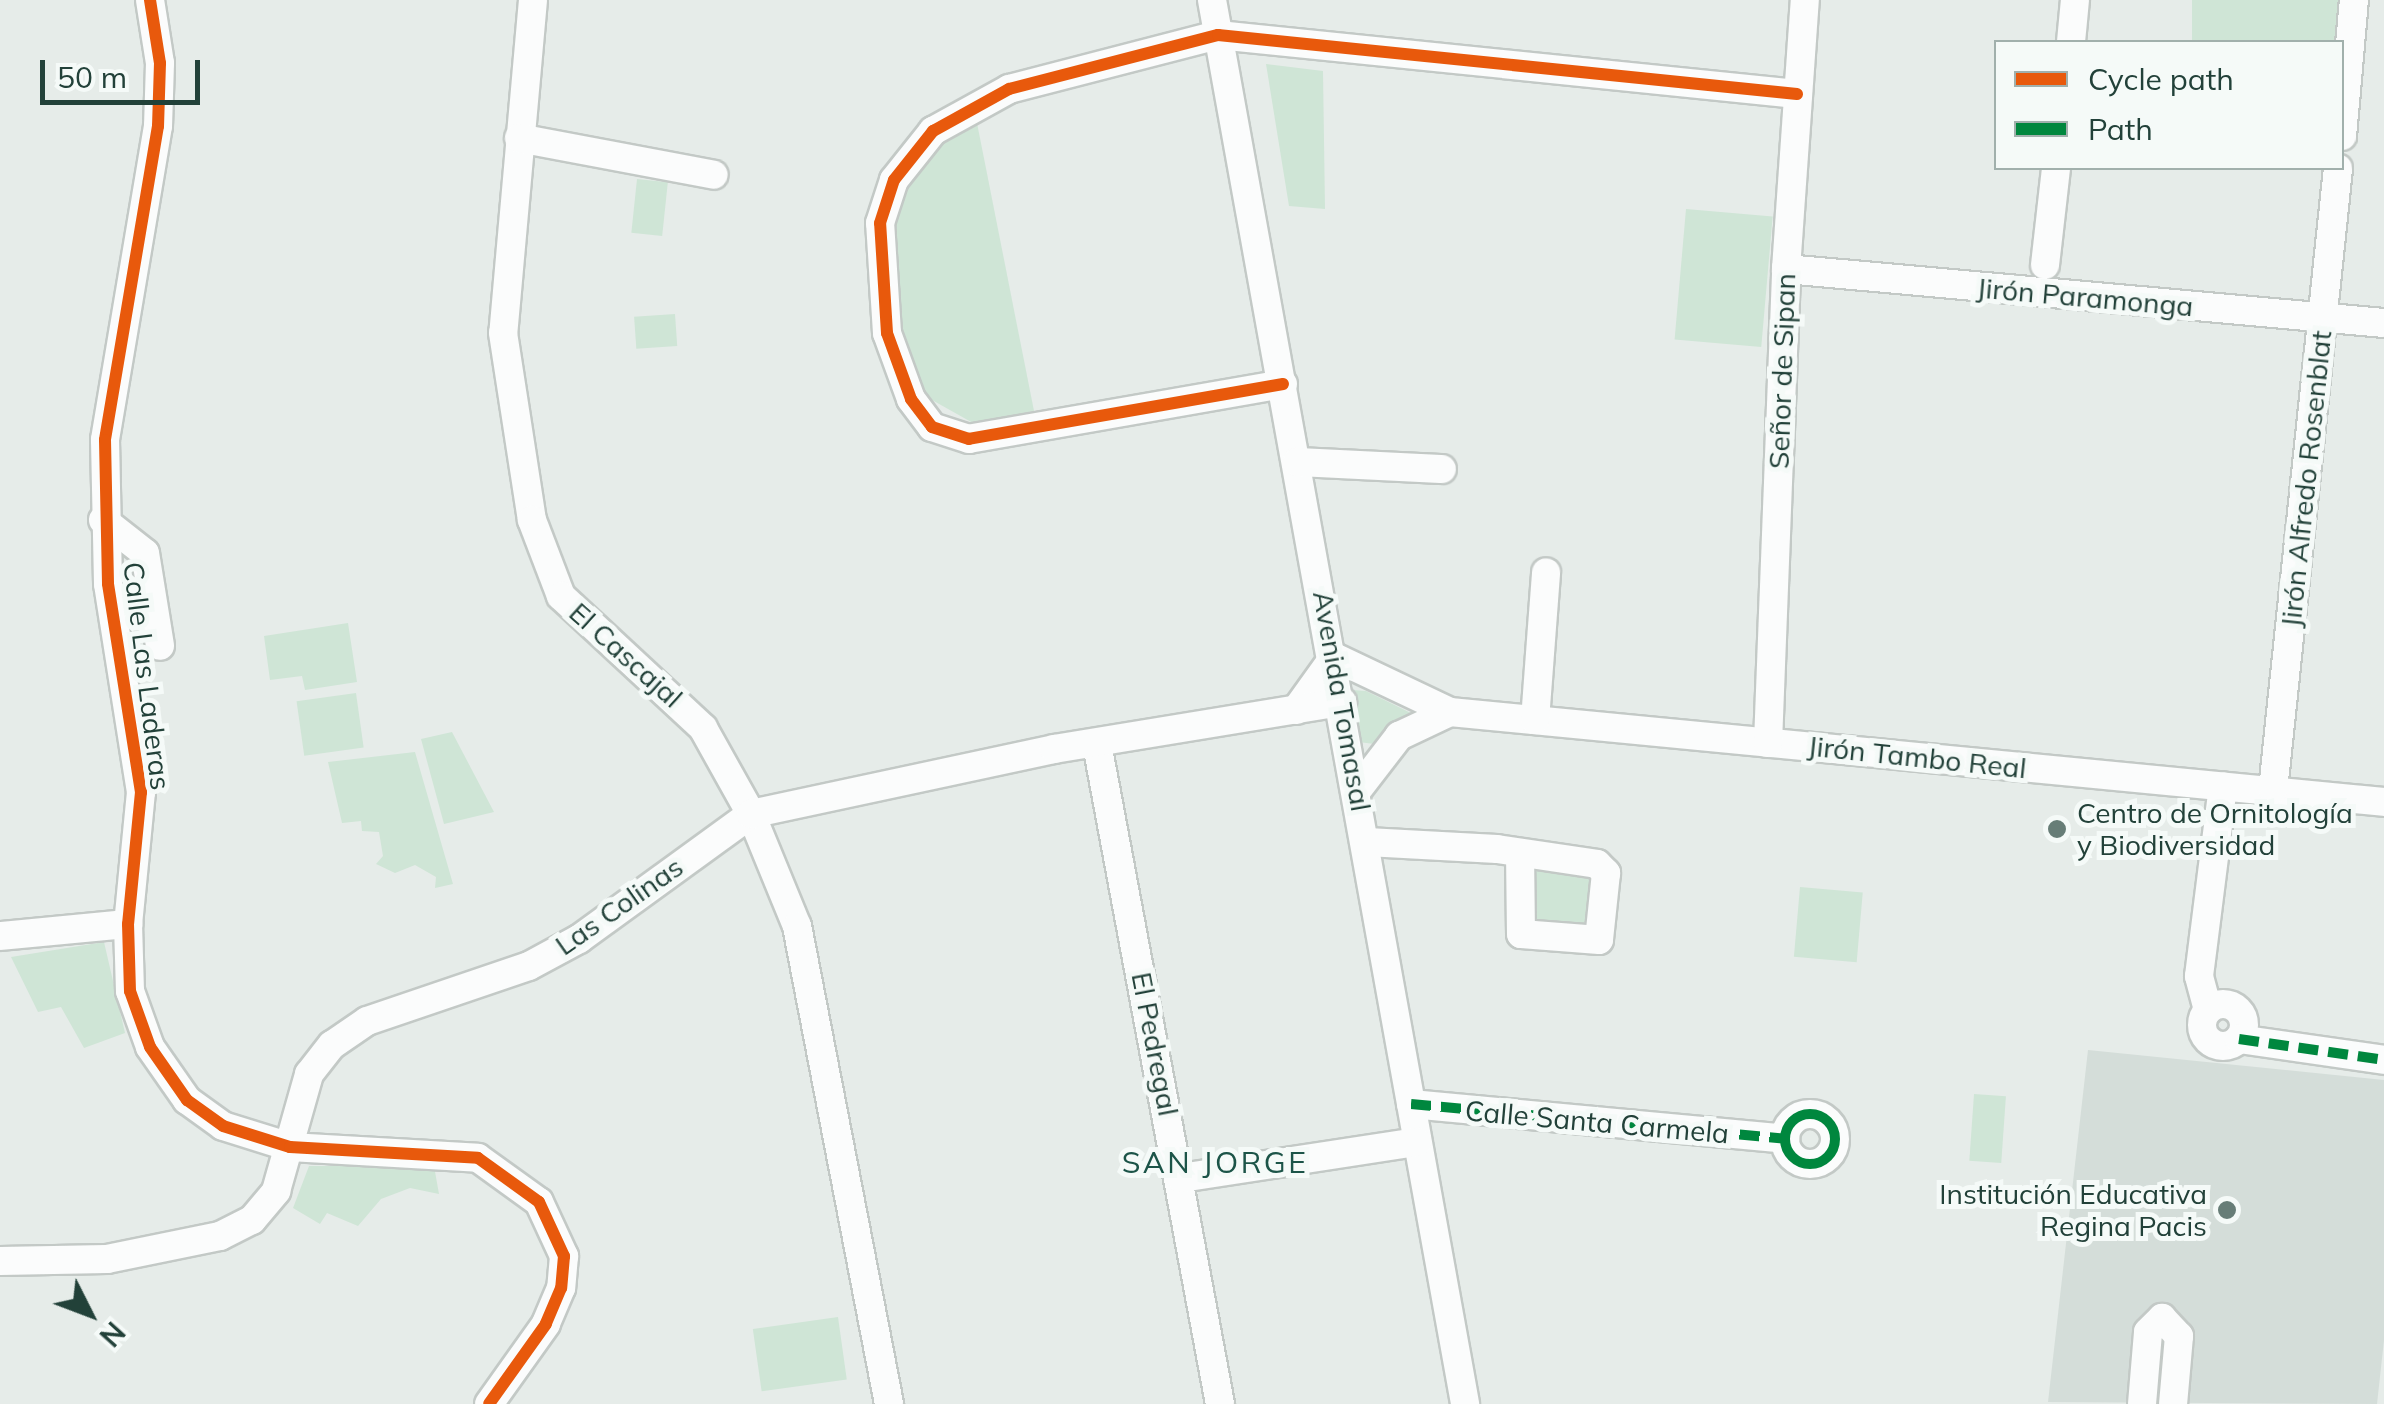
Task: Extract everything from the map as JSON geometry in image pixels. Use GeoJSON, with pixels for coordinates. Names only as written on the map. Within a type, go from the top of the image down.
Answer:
{"type":"FeatureCollection","features":[{"type":"Feature","properties":{"kind":"street","name":"Calle Las Laderas"},"geometry":{"type":"LineString","coordinates":[[150,0],[160,63],[158,126],[105,440],[104,520],[140,792],[128,924],[130,991],[150,1047],[186,1100],[224,1126],[290,1147],[462,1155],[512,1178],[539,1202],[564,1256],[561,1288],[546,1324],[489,1404]]}},
{"type":"Feature","properties":{"kind":"street","name":"El Cascajal"},"geometry":{"type":"LineString","coordinates":[[533,0],[503,334],[544,558],[561,596],[595,634],[668,690],[703,728],[750,814],[797,926],[890,1404]]}},
{"type":"Feature","properties":{"kind":"street","name":"Avenida Tomasal"},"geometry":{"type":"LineString","coordinates":[[1212,0],[1358,788],[1464,1404]]}},
{"type":"Feature","properties":{"kind":"street","name":"Señor de Sipan"},"geometry":{"type":"LineString","coordinates":[[1768,743],[1786,269],[1806,0]]}},
{"type":"Feature","properties":{"kind":"street"},"geometry":{"type":"LineString","coordinates":[[2070,40],[2076,0]]}},
{"type":"Feature","properties":{"kind":"street"},"geometry":{"type":"LineString","coordinates":[[2344,113],[2354,0]]}},
{"type":"Feature","properties":{"kind":"street"},"geometry":{"type":"LineString","coordinates":[[1283,384],[968,439],[932,427],[911,399],[887,334],[880,224],[894,180],[933,132],[1009,89],[1218,35],[1797,94]]}},
{"type":"Feature","properties":{"kind":"street"},"geometry":{"type":"LineString","coordinates":[[519,138],[714,175]]}},
{"type":"Feature","properties":{"kind":"street"},"geometry":{"type":"LineString","coordinates":[[2045,266],[2056,170]]}},
{"type":"Feature","properties":{"kind":"street","name":"Jirón Alfredo Rosenblat"},"geometry":{"type":"LineString","coordinates":[[2273,790],[2338,170]]}},
{"type":"Feature","properties":{"kind":"street","name":"Jirón Paramonga"},"geometry":{"type":"LineString","coordinates":[[1786,269],[2384,324]]}},
{"type":"Feature","properties":{"kind":"street"},"geometry":{"type":"LineString","coordinates":[[1298,462],[1442,469]]}},
{"type":"Feature","properties":{"kind":"street"},"geometry":{"type":"LineString","coordinates":[[104,520],[145,553],[160,646]]}},
{"type":"Feature","properties":{"kind":"street"},"geometry":{"type":"LineString","coordinates":[[1535,720],[1546,572]]}},
{"type":"Feature","properties":{"kind":"street"},"geometry":{"type":"LineString","coordinates":[[1296,710],[1334,657]]}},
{"type":"Feature","properties":{"kind":"street","name":"Jirón Tambo Real"},"geometry":{"type":"LineString","coordinates":[[1334,657],[1450,712],[2384,802]]}},
{"type":"Feature","properties":{"kind":"street","name":"Las Colinas"},"geometry":{"type":"LineString","coordinates":[[0,1260],[107,1259],[220,1236],[252,1220],[276,1190],[309,1074],[332,1045],[367,1021],[529,966],[579,939],[750,814],[1097,744],[1342,702]]}},
{"type":"Feature","properties":{"kind":"street"},"geometry":{"type":"LineString","coordinates":[[1358,788],[1399,736],[1450,712]]}},
{"type":"Feature","properties":{"kind":"street","name":"El Pedregal"},"geometry":{"type":"LineString","coordinates":[[1097,744],[1220,1404]]}},
{"type":"Feature","properties":{"kind":"street"},"geometry":{"type":"LineString","coordinates":[[2223,787],[2199,976],[2208,1010],[2236,1007],[2244,1019],[2239,1039],[2384,1060]]}},
{"type":"Feature","properties":{"kind":"street"},"geometry":{"type":"LineString","coordinates":[[1367,842],[1520,854]]}},
{"type":"Feature","properties":{"kind":"street"},"geometry":{"type":"LineString","coordinates":[[0,936],[128,924]]}},
{"type":"Feature","properties":{"kind":"street","name":"Calle Santa Carmela"},"geometry":{"type":"LineString","coordinates":[[1410,1104],[1785,1139]]}},
{"type":"Feature","properties":{"kind":"street"},"geometry":{"type":"LineString","coordinates":[[1180,1178],[1417,1142]]}},
{"type":"Feature","properties":{"kind":"street"},"geometry":{"type":"LineString","coordinates":[[2142,1404],[2148,1332],[2162,1318],[2179,1336],[2173,1404]]}},
{"type":"Feature","properties":{"kind":"shaded area","name":"Institución Educativa Regina Pacis"},"geometry":{"type":"Polygon","coordinates":[[[2088,1050],[2384,1080],[2384,1340],[2377,1404],[2048,1402],[2088,1050]]]}},
{"type":"Feature","properties":{"kind":"green space"},"geometry":{"type":"Polygon","coordinates":[[[2192,0],[2341,0],[2341,40],[2192,40],[2192,0]]]}},
{"type":"Feature","properties":{"kind":"green space"},"geometry":{"type":"Polygon","coordinates":[[[1266,64],[1323,71],[1325,209],[1289,206],[1266,64]]]}},
{"type":"Feature","properties":{"kind":"green space"},"geometry":{"type":"Polygon","coordinates":[[[977,123],[1034,411],[973,423],[932,400],[907,367],[893,321],[891,212],[902,184],[952,131],[977,123]]]}},
{"type":"Feature","properties":{"kind":"green space"},"geometry":{"type":"Polygon","coordinates":[[[637,179],[668,182],[662,236],[631,233],[637,179]]]}},
{"type":"Feature","properties":{"kind":"green space"},"geometry":{"type":"Polygon","coordinates":[[[1686,209],[1773,217],[1761,347],[1675,340],[1686,209]]]}},
{"type":"Feature","properties":{"kind":"green space"},"geometry":{"type":"Polygon","coordinates":[[[675,314],[677,346],[636,349],[634,317],[675,314]]]}},
{"type":"Feature","properties":{"kind":"green space"},"geometry":{"type":"Polygon","coordinates":[[[348,623],[357,682],[305,690],[302,676],[270,680],[264,636],[348,623]]]}},
{"type":"Feature","properties":{"kind":"green space"},"geometry":{"type":"Polygon","coordinates":[[[1352,690],[1366,691],[1419,717],[1374,744],[1359,742],[1352,690]]]}},
{"type":"Feature","properties":{"kind":"green space"},"geometry":{"type":"Polygon","coordinates":[[[356,693],[364,747],[304,756],[297,701],[356,693]]]}},
{"type":"Feature","properties":{"kind":"green space"},"geometry":{"type":"Polygon","coordinates":[[[452,732],[494,812],[444,824],[421,739],[452,732]]]}},
{"type":"Feature","properties":{"kind":"green space"},"geometry":{"type":"Polygon","coordinates":[[[415,752],[453,884],[435,888],[436,877],[415,865],[395,873],[376,864],[383,856],[379,832],[362,831],[361,821],[342,823],[328,762],[415,752]]]}},
{"type":"Feature","properties":{"kind":"green space"},"geometry":{"type":"Polygon","coordinates":[[[1532,868],[1599,873],[1595,935],[1528,930],[1532,868]]]}},
{"type":"Feature","properties":{"kind":"green space"},"geometry":{"type":"Polygon","coordinates":[[[1800,887],[1863,892],[1857,962],[1794,957],[1800,887]]]}},
{"type":"Feature","properties":{"kind":"green space"},"geometry":{"type":"Polygon","coordinates":[[[104,942],[125,1033],[84,1048],[61,1007],[38,1012],[11,957],[104,942]]]}},
{"type":"Feature","properties":{"kind":"green space"},"geometry":{"type":"Polygon","coordinates":[[[1974,1094],[2006,1096],[2001,1163],[1969,1161],[1974,1094]]]}},
{"type":"Feature","properties":{"kind":"green space"},"geometry":{"type":"Polygon","coordinates":[[[309,1166],[434,1166],[439,1194],[410,1188],[381,1199],[358,1226],[327,1213],[320,1224],[293,1208],[309,1166]]]}},
{"type":"Feature","properties":{"kind":"green space"},"geometry":{"type":"Polygon","coordinates":[[[838,1317],[847,1379],[762,1391],[753,1329],[838,1317]]]}},
{"type":"Feature","properties":{"kind":"marked path"},"geometry":{"type":"LineString","coordinates":[[2239,1039],[2384,1060]]}},
{"type":"Feature","properties":{"kind":"marked path"},"geometry":{"type":"LineString","coordinates":[[1411,1104],[1785,1139]]}},
{"type":"Feature","properties":{"kind":"marked path"},"geometry":{"type":"LineString","coordinates":[[1810,1114],[1828,1121],[1835,1139],[1828,1157],[1810,1164],[1792,1157],[1785,1139],[1792,1121],[1810,1114]]}},
{"type":"Feature","properties":{"kind":"cycle path"},"geometry":{"type":"LineString","coordinates":[[150,0],[160,63],[158,126],[105,440],[108,584],[141,792],[128,924],[130,991],[150,1047],[187,1100],[223,1126],[290,1147],[478,1158],[539,1202],[564,1256],[561,1288],[546,1324],[489,1404]]}},
{"type":"Feature","properties":{"kind":"cycle path"},"geometry":{"type":"LineString","coordinates":[[1283,384],[969,439],[932,427],[911,399],[887,333],[880,223],[894,180],[933,131],[1009,89],[1218,35],[1797,94]]}},
{"type":"Feature","properties":{"kind":"place","name":"Centro de Ornitología y Biodiversidad"},"geometry":{"type":"Point","coordinates":[2057,829]}},
{"type":"Feature","properties":{"kind":"place","name":"Institución Educativa Regina Pacis"},"geometry":{"type":"Point","coordinates":[2227,1210]}},
{"type":"Feature","properties":{"kind":"district","name":"SAN JORGE"},"geometry":{"type":"Point","coordinates":[1215,1162]}}]}
